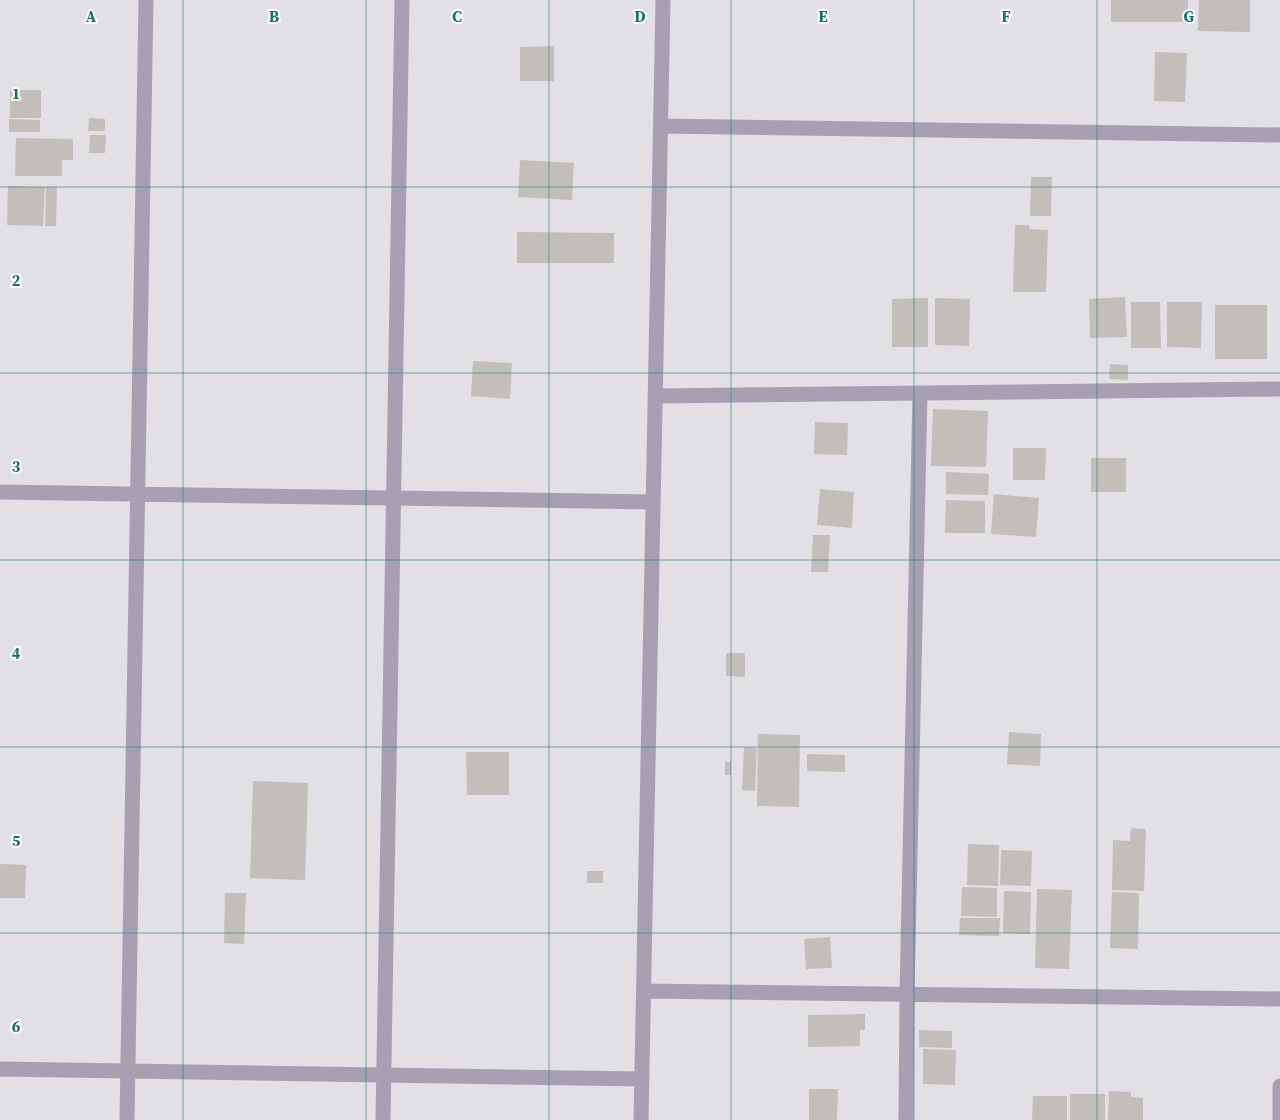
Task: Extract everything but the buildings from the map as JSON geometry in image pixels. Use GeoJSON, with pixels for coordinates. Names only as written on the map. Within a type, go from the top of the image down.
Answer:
{"type":"FeatureCollection","features":[{"type":"Feature","properties":{"kind":"street"},"geometry":{"type":"LineString","coordinates":[[127,1120],[146,0]]}},
{"type":"Feature","properties":{"kind":"street"},"geometry":{"type":"LineString","coordinates":[[383,1120],[402,0]]}},
{"type":"Feature","properties":{"kind":"street"},"geometry":{"type":"LineString","coordinates":[[641,1120],[663,0]]}},
{"type":"Feature","properties":{"kind":"street"},"geometry":{"type":"LineString","coordinates":[[660,126],[1280,135]]}},
{"type":"Feature","properties":{"kind":"street"},"geometry":{"type":"LineString","coordinates":[[655,396],[1280,389]]}},
{"type":"Feature","properties":{"kind":"street"},"geometry":{"type":"LineString","coordinates":[[906,1120],[920,393]]}},
{"type":"Feature","properties":{"kind":"street"},"geometry":{"type":"LineString","coordinates":[[0,492],[653,502]]}},
{"type":"Feature","properties":{"kind":"street"},"geometry":{"type":"LineString","coordinates":[[644,991],[1280,1000]]}},
{"type":"Feature","properties":{"kind":"street"},"geometry":{"type":"LineString","coordinates":[[0,1069],[642,1079]]}},
{"type":"Feature","properties":{"kind":"street"},"geometry":{"type":"LineString","coordinates":[[1280,1086],[1280,1120]]}}]}
